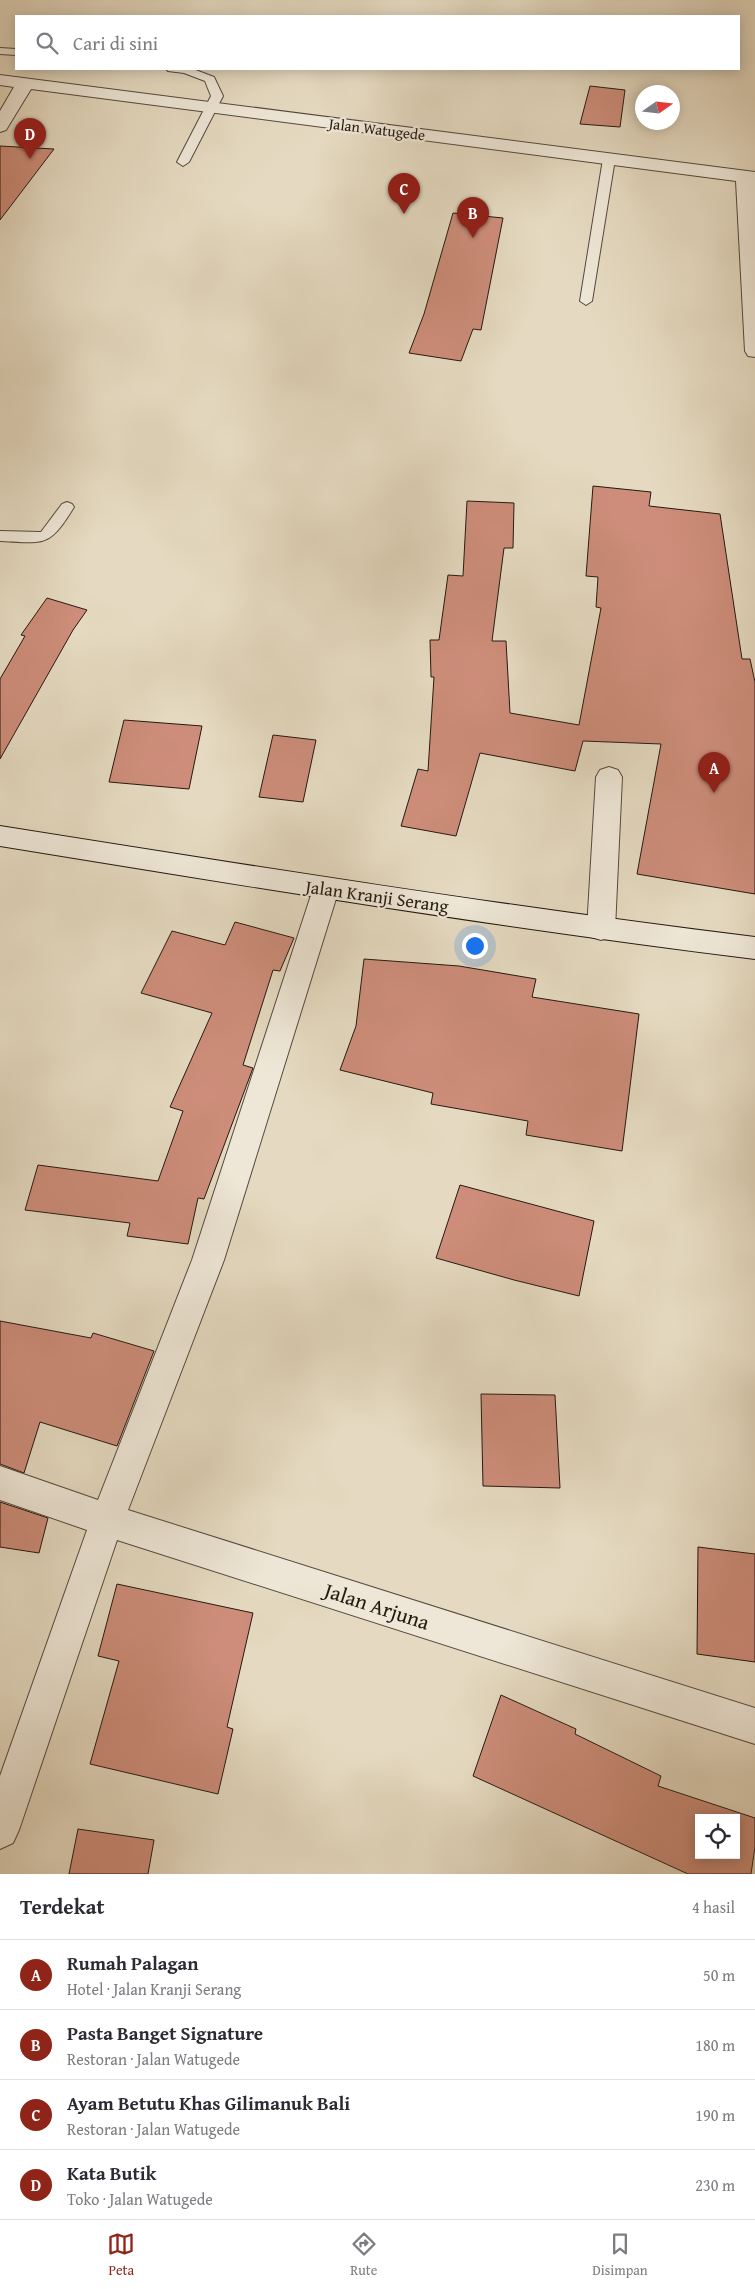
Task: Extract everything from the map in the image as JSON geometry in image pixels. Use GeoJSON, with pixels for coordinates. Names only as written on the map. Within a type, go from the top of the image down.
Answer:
{"type":"FeatureCollection","features":[{"type":"Feature","properties":{"kind":"street","name":"Jalan Watugede"},"geometry":{"type":"LineString","coordinates":[[0,80],[750,177]]}},
{"type":"Feature","properties":{"kind":"street"},"geometry":{"type":"LineString","coordinates":[[0,126],[26,83]]}},
{"type":"Feature","properties":{"kind":"street"},"geometry":{"type":"LineString","coordinates":[[750,177],[755,351]]}},
{"type":"Feature","properties":{"kind":"street"},"geometry":{"type":"LineString","coordinates":[[601,929],[609,777]]}},
{"type":"Feature","properties":{"kind":"street","name":"Jalan Kranji Serang"},"geometry":{"type":"LineString","coordinates":[[0,836],[326,889],[601,929],[755,948]]}},
{"type":"Feature","properties":{"kind":"street"},"geometry":{"type":"LineString","coordinates":[[0,1830],[107,1520],[208,1260],[326,889]]}},
{"type":"Feature","properties":{"kind":"street","name":"Jalan Arjuna"},"geometry":{"type":"LineString","coordinates":[[0,1483],[107,1520],[755,1726]]}},
{"type":"Feature","properties":{"kind":"lane"},"geometry":{"type":"LineString","coordinates":[[0,51],[15,52]]}},
{"type":"Feature","properties":{"kind":"lane"},"geometry":{"type":"LineString","coordinates":[[183,162],[217,96],[210,79],[186,70]]}},
{"type":"Feature","properties":{"kind":"lane"},"geometry":{"type":"LineString","coordinates":[[586,301],[609,159]]}},
{"type":"Feature","properties":{"kind":"lane"},"geometry":{"type":"LineString","coordinates":[[0,536],[39,538],[46,535],[67,506]]}},
{"type":"Feature","properties":{"kind":"building"},"geometry":{"type":"Polygon","coordinates":[[[590,86],[625,90],[620,127],[580,124],[590,86]]]}},
{"type":"Feature","properties":{"kind":"building"},"geometry":{"type":"Polygon","coordinates":[[[0,146],[54,149],[0,220],[0,146]]]}},
{"type":"Feature","properties":{"kind":"building"},"geometry":{"type":"Polygon","coordinates":[[[453,213],[503,218],[481,330],[473,329],[461,361],[409,353],[424,314],[453,213]]]}},
{"type":"Feature","properties":{"kind":"building"},"geometry":{"type":"Polygon","coordinates":[[[593,486],[651,492],[649,506],[720,514],[742,659],[750,659],[755,682],[755,894],[637,874],[661,744],[583,741],[575,771],[480,753],[456,836],[401,826],[418,769],[428,771],[434,677],[431,677],[430,640],[439,640],[448,575],[463,576],[467,501],[514,503],[513,548],[504,548],[492,641],[506,641],[510,713],[579,725],[601,608],[596,607],[598,577],[586,576],[593,486]]]}},
{"type":"Feature","properties":{"kind":"building"},"geometry":{"type":"Polygon","coordinates":[[[47,598],[87,610],[73,630],[0,759],[0,679],[25,636],[21,635],[47,598]]]}},
{"type":"Feature","properties":{"kind":"building"},"geometry":{"type":"Polygon","coordinates":[[[124,720],[202,726],[189,789],[109,782],[124,720]]]}},
{"type":"Feature","properties":{"kind":"building"},"geometry":{"type":"Polygon","coordinates":[[[273,735],[316,740],[303,802],[259,797],[273,735]]]}},
{"type":"Feature","properties":{"kind":"building"},"geometry":{"type":"Polygon","coordinates":[[[235,922],[294,938],[280,971],[273,970],[243,1065],[253,1068],[204,1199],[198,1198],[188,1244],[127,1236],[130,1223],[25,1210],[38,1165],[158,1181],[183,1111],[170,1107],[212,1013],[141,993],[172,931],[225,945],[235,922]]]}},
{"type":"Feature","properties":{"kind":"building"},"geometry":{"type":"Polygon","coordinates":[[[364,959],[459,966],[536,979],[532,997],[639,1014],[622,1151],[526,1135],[528,1121],[431,1104],[433,1093],[340,1070],[356,1026],[364,959]]]}},
{"type":"Feature","properties":{"kind":"building"},"geometry":{"type":"Polygon","coordinates":[[[460,1185],[594,1221],[579,1296],[436,1258],[460,1185]]]}},
{"type":"Feature","properties":{"kind":"building"},"geometry":{"type":"Polygon","coordinates":[[[0,1321],[91,1338],[93,1333],[154,1351],[117,1446],[40,1422],[24,1473],[0,1464],[0,1321]]]}},
{"type":"Feature","properties":{"kind":"building"},"geometry":{"type":"Polygon","coordinates":[[[481,1394],[555,1395],[560,1488],[483,1486],[481,1394]]]}},
{"type":"Feature","properties":{"kind":"building"},"geometry":{"type":"Polygon","coordinates":[[[0,1502],[48,1518],[39,1553],[0,1547],[0,1502]]]}},
{"type":"Feature","properties":{"kind":"building"},"geometry":{"type":"Polygon","coordinates":[[[698,1547],[755,1554],[755,1662],[697,1654],[698,1547]]]}},
{"type":"Feature","properties":{"kind":"building"},"geometry":{"type":"Polygon","coordinates":[[[117,1584],[253,1613],[227,1727],[233,1729],[218,1794],[90,1764],[119,1661],[98,1656],[117,1584]]]}},
{"type":"Feature","properties":{"kind":"building"},"geometry":{"type":"Polygon","coordinates":[[[501,1695],[576,1729],[575,1734],[661,1776],[658,1786],[755,1818],[755,1847],[751,1874],[688,1874],[473,1776],[501,1695]]]}},
{"type":"Feature","properties":{"kind":"building"},"geometry":{"type":"Polygon","coordinates":[[[78,1829],[154,1840],[148,1874],[69,1874],[78,1829]]]}},
{"type":"Feature","properties":{"kind":"place","name":"Kata Butik"},"geometry":{"type":"Point","coordinates":[30,159]}},
{"type":"Feature","properties":{"kind":"place","name":"Ayam Betutu Khas Gilimanuk Bali"},"geometry":{"type":"Point","coordinates":[404,214]}},
{"type":"Feature","properties":{"kind":"place","name":"Pasta Banget Signature"},"geometry":{"type":"Point","coordinates":[473,238]}},
{"type":"Feature","properties":{"kind":"place","name":"Rumah Palagan"},"geometry":{"type":"Point","coordinates":[714,793]}}]}
